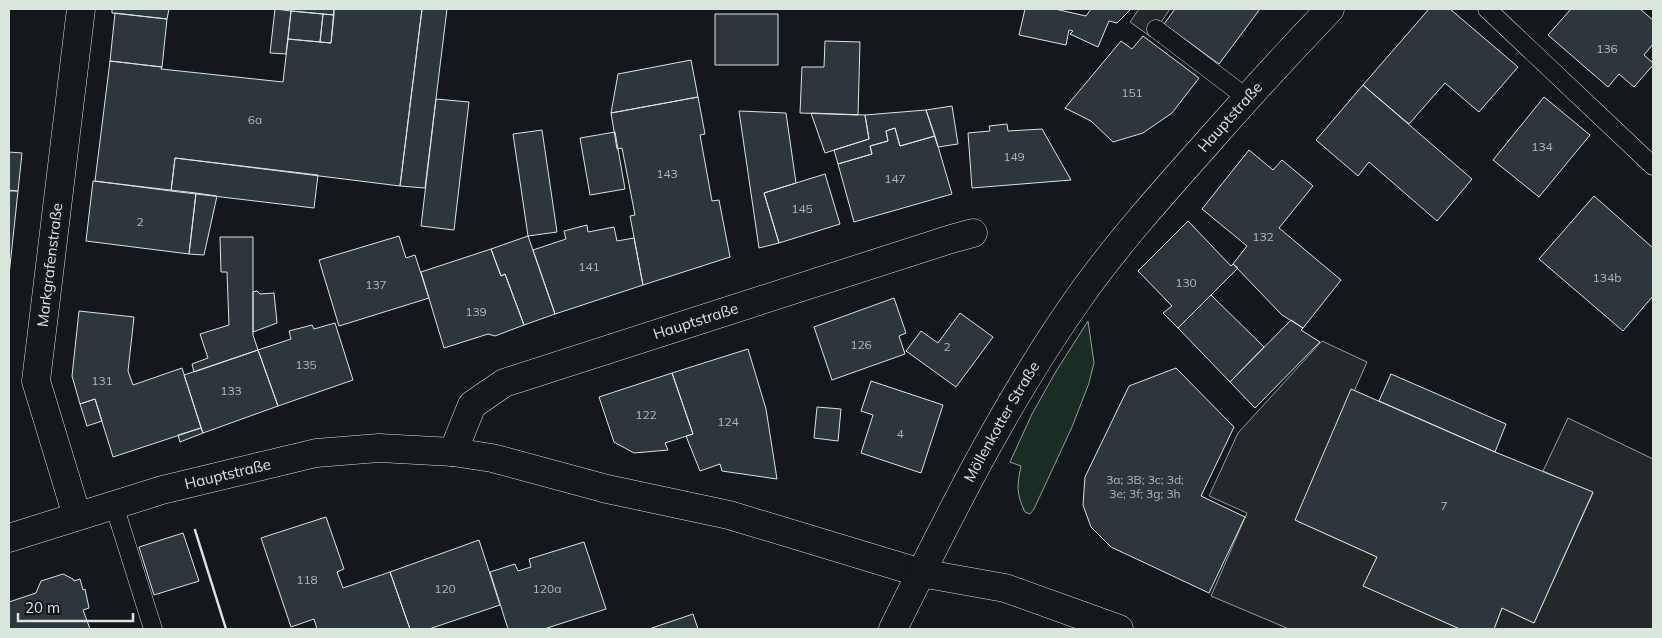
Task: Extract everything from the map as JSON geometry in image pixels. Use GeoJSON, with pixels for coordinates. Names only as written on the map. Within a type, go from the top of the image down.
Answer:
{"type":"FeatureCollection","features":[{"type":"Feature","properties":{"kind":"street","name":"Markgrafenstraße"},"geometry":{"type":"LineString","coordinates":[[77,516],[36,381],[81,9]]}},
{"type":"Feature","properties":{"kind":"street","name":"Hauptstraße"},"geometry":{"type":"LineString","coordinates":[[1132,228],[1247,98],[1330,9]]}},
{"type":"Feature","properties":{"kind":"street","name":"Möllenkotter Straße"},"geometry":{"type":"LineString","coordinates":[[893,629],[974,469],[1057,330],[1132,228]]}},
{"type":"Feature","properties":{"kind":"street","name":"Hauptstraße"},"geometry":{"type":"LineString","coordinates":[[453,452],[472,405],[504,382],[941,242],[973,234]]}},
{"type":"Feature","properties":{"kind":"street","name":"Hauptstraße"},"geometry":{"type":"LineString","coordinates":[[9,538],[162,490],[316,453],[379,448],[453,452],[492,458],[607,489],[729,515],[921,573],[1005,588],[1119,629]]}},
{"type":"Feature","properties":{"kind":"lane"},"geometry":{"type":"LineString","coordinates":[[1487,9],[1653,166]]}},
{"type":"Feature","properties":{"kind":"lane"},"geometry":{"type":"LineString","coordinates":[[1156,29],[1247,98]]}},
{"type":"Feature","properties":{"kind":"lane"},"geometry":{"type":"LineString","coordinates":[[114,505],[153,629]]}},
{"type":"Feature","properties":{"kind":"green space"},"geometry":{"type":"Polygon","coordinates":[[[1088,321],[1094,363],[1089,383],[1072,427],[1030,514],[1025,512],[1019,495],[1018,484],[1021,466],[1010,462],[1032,414],[1088,321]]]}},
{"type":"Feature","properties":{"kind":"shaded area"},"geometry":{"type":"Polygon","coordinates":[[[1139,9],[1170,9],[1151,37],[1130,22],[1139,9]]]}},
{"type":"Feature","properties":{"kind":"shaded area"},"geometry":{"type":"Polygon","coordinates":[[[1322,341],[1367,362],[1297,521],[1377,557],[1364,586],[1460,629],[1289,629],[1211,596],[1247,513],[1209,496],[1238,433],[1322,341]]]}},
{"type":"Feature","properties":{"kind":"shaded area"},"geometry":{"type":"Polygon","coordinates":[[[1568,418],[1653,459],[1653,629],[1494,629],[1502,608],[1534,623],[1593,493],[1543,471],[1568,418]]]}},
{"type":"Feature","properties":{"kind":"building"},"geometry":{"type":"Polygon","coordinates":[[[112,9],[169,9],[167,19],[112,13],[112,9]]]}},
{"type":"Feature","properties":{"kind":"building"},"geometry":{"type":"Polygon","coordinates":[[[275,9],[291,11],[286,54],[270,53],[275,9]]]}},
{"type":"Feature","properties":{"kind":"building"},"geometry":{"type":"Polygon","coordinates":[[[291,9],[334,9],[334,15],[291,11],[291,9]]]}},
{"type":"Feature","properties":{"kind":"building"},"geometry":{"type":"Polygon","coordinates":[[[334,9],[422,9],[400,186],[175,158],[171,191],[95,181],[110,61],[162,67],[161,69],[283,82],[288,39],[331,43],[334,9]]]}},
{"type":"Feature","properties":{"kind":"building"},"geometry":{"type":"Polygon","coordinates":[[[422,9],[447,9],[425,188],[400,186],[422,9]]]}},
{"type":"Feature","properties":{"kind":"building"},"geometry":{"type":"Polygon","coordinates":[[[1025,9],[1055,9],[1086,16],[1091,9],[1131,9],[1117,23],[1109,21],[1098,47],[1070,34],[1073,31],[1069,30],[1066,45],[1019,35],[1025,9]]]}},
{"type":"Feature","properties":{"kind":"building"},"geometry":{"type":"Polygon","coordinates":[[[1175,9],[1260,9],[1219,64],[1164,24],[1175,9]]]}},
{"type":"Feature","properties":{"kind":"building"},"geometry":{"type":"Polygon","coordinates":[[[1429,9],[1450,9],[1518,67],[1479,112],[1445,83],[1409,124],[1363,85],[1429,9]]]}},
{"type":"Feature","properties":{"kind":"building"},"geometry":{"type":"Polygon","coordinates":[[[1571,9],[1640,9],[1653,20],[1653,44],[1644,55],[1653,65],[1634,87],[1619,74],[1608,87],[1548,35],[1571,9]]]}},
{"type":"Feature","properties":{"kind":"building"},"geometry":{"type":"Polygon","coordinates":[[[291,11],[323,14],[320,42],[288,39],[291,11]]]}},
{"type":"Feature","properties":{"kind":"building"},"geometry":{"type":"Polygon","coordinates":[[[115,13],[167,19],[162,67],[110,61],[115,13]]]}},
{"type":"Feature","properties":{"kind":"building"},"geometry":{"type":"Polygon","coordinates":[[[323,14],[334,15],[331,43],[320,42],[323,14]]]}},
{"type":"Feature","properties":{"kind":"building"},"geometry":{"type":"Polygon","coordinates":[[[715,14],[778,14],[778,65],[715,65],[715,14]]]}},
{"type":"Feature","properties":{"kind":"building"},"geometry":{"type":"Polygon","coordinates":[[[1143,36],[1199,78],[1172,113],[1143,133],[1113,142],[1091,121],[1065,108],[1121,41],[1132,49],[1143,36]]]}},
{"type":"Feature","properties":{"kind":"building"},"geometry":{"type":"Polygon","coordinates":[[[825,41],[860,42],[858,115],[800,113],[802,67],[824,67],[825,41]]]}},
{"type":"Feature","properties":{"kind":"building"},"geometry":{"type":"Polygon","coordinates":[[[691,60],[698,97],[611,113],[618,74],[691,60]]]}},
{"type":"Feature","properties":{"kind":"building"},"geometry":{"type":"Polygon","coordinates":[[[1363,85],[1472,179],[1437,221],[1369,162],[1358,176],[1316,140],[1363,85]]]}},
{"type":"Feature","properties":{"kind":"building"},"geometry":{"type":"Polygon","coordinates":[[[698,97],[705,134],[700,135],[712,201],[719,200],[730,257],[643,285],[630,216],[635,215],[622,148],[617,149],[611,113],[698,97]]]}},
{"type":"Feature","properties":{"kind":"building"},"geometry":{"type":"Polygon","coordinates":[[[1544,97],[1590,135],[1539,197],[1493,160],[1544,97]]]}},
{"type":"Feature","properties":{"kind":"building"},"geometry":{"type":"Polygon","coordinates":[[[436,99],[469,102],[454,230],[421,226],[436,99]]]}},
{"type":"Feature","properties":{"kind":"building"},"geometry":{"type":"Polygon","coordinates":[[[952,106],[958,144],[938,147],[926,110],[952,106]]]}},
{"type":"Feature","properties":{"kind":"building"},"geometry":{"type":"Polygon","coordinates":[[[926,110],[935,136],[900,146],[895,128],[886,131],[888,141],[870,146],[872,154],[838,164],[834,150],[869,139],[865,115],[926,110]]]}},
{"type":"Feature","properties":{"kind":"building"},"geometry":{"type":"Polygon","coordinates":[[[739,111],[786,113],[796,183],[764,193],[779,243],[759,248],[739,111]]]}},
{"type":"Feature","properties":{"kind":"building"},"geometry":{"type":"Polygon","coordinates":[[[811,113],[865,115],[869,139],[825,153],[811,113]]]}},
{"type":"Feature","properties":{"kind":"building"},"geometry":{"type":"Polygon","coordinates":[[[1007,124],[1008,131],[1042,129],[1071,180],[972,188],[968,133],[990,131],[989,126],[1007,124]]]}},
{"type":"Feature","properties":{"kind":"building"},"geometry":{"type":"Polygon","coordinates":[[[895,128],[900,146],[935,136],[952,194],[854,222],[838,164],[872,154],[870,146],[888,141],[886,131],[895,128]]]}},
{"type":"Feature","properties":{"kind":"building"},"geometry":{"type":"Polygon","coordinates":[[[542,130],[557,232],[528,236],[513,134],[542,130]]]}},
{"type":"Feature","properties":{"kind":"building"},"geometry":{"type":"Polygon","coordinates":[[[615,132],[625,189],[590,195],[580,138],[615,132]]]}},
{"type":"Feature","properties":{"kind":"building"},"geometry":{"type":"Polygon","coordinates":[[[1249,150],[1273,170],[1282,160],[1313,186],[1279,228],[1341,280],[1303,328],[1282,315],[1233,264],[1247,246],[1202,209],[1249,150]]]}},
{"type":"Feature","properties":{"kind":"building"},"geometry":{"type":"Polygon","coordinates":[[[9,152],[22,153],[18,191],[9,190],[9,152]]]}},
{"type":"Feature","properties":{"kind":"building"},"geometry":{"type":"Polygon","coordinates":[[[175,158],[318,175],[314,208],[171,191],[175,158]]]}},
{"type":"Feature","properties":{"kind":"building"},"geometry":{"type":"Polygon","coordinates":[[[825,174],[840,224],[779,243],[764,193],[825,174]]]}},
{"type":"Feature","properties":{"kind":"building"},"geometry":{"type":"Polygon","coordinates":[[[93,181],[196,193],[189,254],[86,241],[93,181]]]}},
{"type":"Feature","properties":{"kind":"building"},"geometry":{"type":"Polygon","coordinates":[[[9,191],[18,191],[9,275],[9,191]]]}},
{"type":"Feature","properties":{"kind":"building"},"geometry":{"type":"Polygon","coordinates":[[[196,193],[217,196],[204,255],[189,254],[196,193]]]}},
{"type":"Feature","properties":{"kind":"building"},"geometry":{"type":"Polygon","coordinates":[[[1594,196],[1653,248],[1653,296],[1623,331],[1539,259],[1594,196]]]}},
{"type":"Feature","properties":{"kind":"building"},"geometry":{"type":"Polygon","coordinates":[[[1188,221],[1231,266],[1233,264],[1238,268],[1178,328],[1163,313],[1172,306],[1138,271],[1188,221]]]}},
{"type":"Feature","properties":{"kind":"building"},"geometry":{"type":"Polygon","coordinates":[[[587,225],[588,232],[614,227],[617,241],[634,238],[643,285],[555,314],[533,250],[566,239],[564,231],[587,225]]]}},
{"type":"Feature","properties":{"kind":"building"},"geometry":{"type":"Polygon","coordinates":[[[399,236],[406,258],[415,255],[429,298],[339,326],[319,260],[399,236]]]}},
{"type":"Feature","properties":{"kind":"building"},"geometry":{"type":"Polygon","coordinates":[[[528,236],[555,314],[524,325],[505,274],[501,276],[491,249],[528,236]]]}},
{"type":"Feature","properties":{"kind":"building"},"geometry":{"type":"Polygon","coordinates":[[[220,237],[253,237],[253,335],[258,350],[194,372],[192,364],[208,358],[200,334],[229,325],[227,272],[221,272],[220,237]]]}},
{"type":"Feature","properties":{"kind":"building"},"geometry":{"type":"Polygon","coordinates":[[[491,249],[501,276],[505,274],[524,325],[495,336],[488,334],[444,348],[421,272],[491,249]]]}},
{"type":"Feature","properties":{"kind":"building"},"geometry":{"type":"Polygon","coordinates":[[[257,291],[260,294],[274,293],[277,323],[253,332],[253,292],[257,291]]]}},
{"type":"Feature","properties":{"kind":"building"},"geometry":{"type":"Polygon","coordinates":[[[1211,295],[1264,347],[1230,382],[1178,328],[1211,295]]]}},
{"type":"Feature","properties":{"kind":"building"},"geometry":{"type":"Polygon","coordinates":[[[894,298],[906,333],[899,336],[905,354],[832,380],[814,327],[894,298]]]}},
{"type":"Feature","properties":{"kind":"building"},"geometry":{"type":"Polygon","coordinates":[[[79,311],[134,317],[128,371],[133,385],[182,368],[201,428],[113,457],[95,399],[80,404],[72,376],[79,311]]]}},
{"type":"Feature","properties":{"kind":"building"},"geometry":{"type":"Polygon","coordinates":[[[960,313],[993,337],[956,387],[906,351],[921,331],[938,343],[960,313]]]}},
{"type":"Feature","properties":{"kind":"building"},"geometry":{"type":"Polygon","coordinates":[[[1291,320],[1303,328],[1301,330],[1320,342],[1255,408],[1230,382],[1291,320]]]}},
{"type":"Feature","properties":{"kind":"building"},"geometry":{"type":"Polygon","coordinates":[[[335,323],[353,380],[278,406],[258,350],[291,339],[289,331],[312,325],[314,329],[335,323]]]}},
{"type":"Feature","properties":{"kind":"building"},"geometry":{"type":"Polygon","coordinates":[[[748,349],[766,409],[777,479],[722,471],[720,464],[700,471],[686,436],[693,434],[672,373],[748,349]]]}},
{"type":"Feature","properties":{"kind":"building"},"geometry":{"type":"Polygon","coordinates":[[[258,350],[278,406],[203,433],[184,375],[258,350]]]}},
{"type":"Feature","properties":{"kind":"building"},"geometry":{"type":"Polygon","coordinates":[[[1176,368],[1234,427],[1201,496],[1245,517],[1209,593],[1111,547],[1091,527],[1083,505],[1085,477],[1129,386],[1176,368]]]}},
{"type":"Feature","properties":{"kind":"building"},"geometry":{"type":"Polygon","coordinates":[[[672,373],[693,434],[665,443],[668,450],[634,453],[614,442],[599,397],[672,373]]]}},
{"type":"Feature","properties":{"kind":"building"},"geometry":{"type":"Polygon","coordinates":[[[1391,374],[1506,424],[1495,452],[1379,401],[1391,374]]]}},
{"type":"Feature","properties":{"kind":"building"},"geometry":{"type":"Polygon","coordinates":[[[871,381],[943,405],[921,473],[861,453],[873,415],[861,411],[871,381]]]}},
{"type":"Feature","properties":{"kind":"building"},"geometry":{"type":"Polygon","coordinates":[[[1351,389],[1495,452],[1593,492],[1534,623],[1502,608],[1494,629],[1460,629],[1363,586],[1377,557],[1295,520],[1351,389]]]}},
{"type":"Feature","properties":{"kind":"building"},"geometry":{"type":"Polygon","coordinates":[[[95,399],[102,421],[87,426],[80,404],[95,399]]]}},
{"type":"Feature","properties":{"kind":"building"},"geometry":{"type":"Polygon","coordinates":[[[817,407],[841,409],[838,441],[814,438],[817,407]]]}},
{"type":"Feature","properties":{"kind":"building"},"geometry":{"type":"Polygon","coordinates":[[[201,428],[203,433],[180,442],[178,435],[201,428]]]}},
{"type":"Feature","properties":{"kind":"building"},"geometry":{"type":"Polygon","coordinates":[[[326,517],[344,569],[337,572],[343,588],[390,572],[410,629],[317,629],[314,619],[291,627],[261,538],[326,517]]]}},
{"type":"Feature","properties":{"kind":"building"},"geometry":{"type":"Polygon","coordinates":[[[183,533],[199,581],[154,595],[139,547],[183,533]]]}},
{"type":"Feature","properties":{"kind":"building"},"geometry":{"type":"Polygon","coordinates":[[[479,540],[500,605],[429,629],[410,629],[390,572],[479,540]]]}},
{"type":"Feature","properties":{"kind":"building"},"geometry":{"type":"Polygon","coordinates":[[[584,542],[606,609],[544,629],[508,629],[490,572],[515,564],[518,571],[531,567],[529,559],[584,542]]]}},
{"type":"Feature","properties":{"kind":"building"},"geometry":{"type":"Polygon","coordinates":[[[63,574],[74,581],[80,579],[83,590],[85,589],[89,608],[83,610],[90,629],[9,629],[9,602],[36,593],[41,581],[63,574]]]}},
{"type":"Feature","properties":{"kind":"building"},"geometry":{"type":"Polygon","coordinates":[[[693,614],[698,629],[649,629],[693,614]]]}},
{"type":"Feature","properties":{"kind":"wall"},"geometry":{"type":"LineString","coordinates":[[195,530],[226,629]]}}]}
